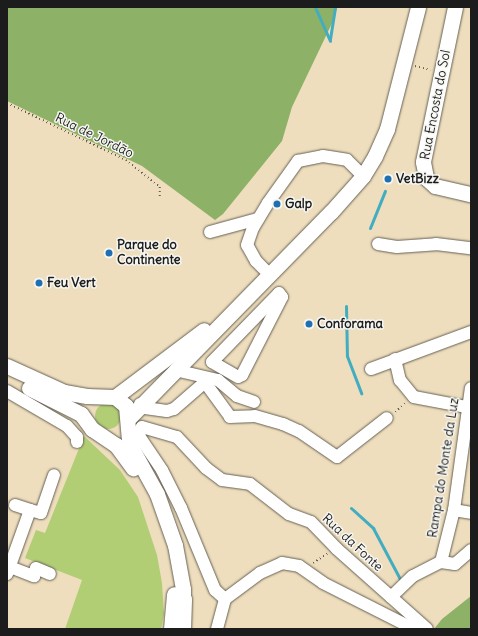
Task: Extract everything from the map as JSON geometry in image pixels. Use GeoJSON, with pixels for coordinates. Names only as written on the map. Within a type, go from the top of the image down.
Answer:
{"type":"FeatureCollection","features":[{"type":"Feature","properties":{"kind":"highway"},"geometry":{"type":"LineString","coordinates":[[181,629],[183,599]]}},
{"type":"Feature","properties":{"kind":"main road"},"geometry":{"type":"LineString","coordinates":[[95,431],[110,436],[116,435],[140,404],[242,304],[332,212],[362,176],[384,137],[418,7]]}},
{"type":"Feature","properties":{"kind":"main road","name":"Rua Encosta do Sol"},"geometry":{"type":"LineString","coordinates":[[455,7],[423,162],[426,178],[435,186],[471,194]]}},
{"type":"Feature","properties":{"kind":"main road"},"geometry":{"type":"LineString","coordinates":[[95,431],[89,410],[96,400],[111,397],[265,279]]}},
{"type":"Feature","properties":{"kind":"main road"},"geometry":{"type":"LineString","coordinates":[[7,366],[64,392],[88,396],[111,397],[126,406],[127,438],[150,479],[168,520],[180,568],[183,599]]}},
{"type":"Feature","properties":{"kind":"main road"},"geometry":{"type":"LineString","coordinates":[[7,377],[76,411],[86,418],[95,431],[116,445],[128,461],[156,514],[173,580],[171,629]]}},
{"type":"Feature","properties":{"kind":"street"},"geometry":{"type":"LineString","coordinates":[[265,279],[247,245],[258,219],[298,161],[323,156],[347,160],[362,176]]}},
{"type":"Feature","properties":{"kind":"street"},"geometry":{"type":"LineString","coordinates":[[210,232],[258,219]]}},
{"type":"Feature","properties":{"kind":"street"},"geometry":{"type":"LineString","coordinates":[[378,244],[397,247],[436,244],[471,248]]}},
{"type":"Feature","properties":{"kind":"street"},"geometry":{"type":"LineString","coordinates":[[205,375],[212,362],[279,293],[282,294],[240,376],[212,362]]}},
{"type":"Feature","properties":{"kind":"street"},"geometry":{"type":"LineString","coordinates":[[242,304],[268,323]]}},
{"type":"Feature","properties":{"kind":"street"},"geometry":{"type":"LineString","coordinates":[[371,369],[471,332]]}},
{"type":"Feature","properties":{"kind":"street"},"geometry":{"type":"LineString","coordinates":[[395,359],[400,380],[413,396],[469,408]]}},
{"type":"Feature","properties":{"kind":"street"},"geometry":{"type":"LineString","coordinates":[[175,370],[205,375],[218,380],[237,396],[254,402]]}},
{"type":"Feature","properties":{"kind":"street"},"geometry":{"type":"LineString","coordinates":[[140,404],[156,411],[174,409],[195,389],[207,385],[225,414],[230,417],[255,416],[283,424],[299,431],[337,457],[387,418]]}},
{"type":"Feature","properties":{"kind":"street","name":"Rampa do Monte da Luz"},"geometry":{"type":"LineString","coordinates":[[441,562],[454,510],[471,388]]}},
{"type":"Feature","properties":{"kind":"street"},"geometry":{"type":"LineString","coordinates":[[7,391],[67,426],[77,437],[77,442]]}},
{"type":"Feature","properties":{"kind":"street","name":"Rua da Fonte"},"geometry":{"type":"LineString","coordinates":[[225,599],[215,590],[181,508],[162,470],[138,433],[142,427],[177,437],[206,468],[222,480],[250,484],[289,514],[311,522],[335,548],[423,629]]}},
{"type":"Feature","properties":{"kind":"street"},"geometry":{"type":"LineString","coordinates":[[15,505],[41,513],[54,475]]}},
{"type":"Feature","properties":{"kind":"street"},"geometry":{"type":"LineString","coordinates":[[30,510],[8,570],[34,576],[36,568],[50,574]]}},
{"type":"Feature","properties":{"kind":"street"},"geometry":{"type":"LineString","coordinates":[[454,510],[471,513]]}},
{"type":"Feature","properties":{"kind":"street"},"geometry":{"type":"LineString","coordinates":[[390,597],[413,576],[441,562],[455,564],[471,550]]}},
{"type":"Feature","properties":{"kind":"street"},"geometry":{"type":"LineString","coordinates":[[217,629],[225,599],[260,573],[282,563],[303,569],[323,583],[423,629]]}},
{"type":"Feature","properties":{"kind":"path"},"geometry":{"type":"LineString","coordinates":[[404,64],[442,73]]}},
{"type":"Feature","properties":{"kind":"path","name":"Rua de Jordão"},"geometry":{"type":"LineString","coordinates":[[7,104],[126,160],[160,187],[160,198]]}},
{"type":"Feature","properties":{"kind":"path"},"geometry":{"type":"LineString","coordinates":[[387,418],[413,396]]}},
{"type":"Feature","properties":{"kind":"path"},"geometry":{"type":"LineString","coordinates":[[303,569],[335,548]]}},
{"type":"Feature","properties":{"kind":"green space"},"geometry":{"type":"Polygon","coordinates":[[[7,7],[337,7],[335,17],[292,107],[282,141],[223,214],[215,220],[142,166],[7,101],[7,7]]]}},
{"type":"Feature","properties":{"kind":"green space"},"geometry":{"type":"Polygon","coordinates":[[[108,403],[117,407],[121,416],[117,425],[108,429],[99,425],[95,416],[99,407],[108,403]]]}},
{"type":"Feature","properties":{"kind":"green space"},"geometry":{"type":"Polygon","coordinates":[[[84,436],[120,470],[138,497],[157,555],[162,583],[164,614],[161,629],[65,629],[82,580],[25,558],[36,530],[45,533],[84,436]]]}},
{"type":"Feature","properties":{"kind":"green space"},"geometry":{"type":"Polygon","coordinates":[[[471,596],[471,629],[434,629],[442,619],[471,596]]]}},
{"type":"Feature","properties":{"kind":"waterway"},"geometry":{"type":"LineString","coordinates":[[315,7],[330,41]]}},
{"type":"Feature","properties":{"kind":"waterway"},"geometry":{"type":"LineString","coordinates":[[330,39],[335,7]]}},
{"type":"Feature","properties":{"kind":"waterway"},"geometry":{"type":"LineString","coordinates":[[370,228],[385,191]]}},
{"type":"Feature","properties":{"kind":"waterway"},"geometry":{"type":"LineString","coordinates":[[346,306],[347,356],[361,393]]}},
{"type":"Feature","properties":{"kind":"waterway"},"geometry":{"type":"LineString","coordinates":[[351,508],[373,528],[400,579]]}},
{"type":"Feature","properties":{"kind":"place","name":"VetBizz"},"geometry":{"type":"Point","coordinates":[388,179]}},
{"type":"Feature","properties":{"kind":"place","name":"Galp"},"geometry":{"type":"Point","coordinates":[277,204]}},
{"type":"Feature","properties":{"kind":"place","name":"Parque do Continente"},"geometry":{"type":"Point","coordinates":[109,253]}},
{"type":"Feature","properties":{"kind":"place","name":"Feu Vert"},"geometry":{"type":"Point","coordinates":[39,283]}},
{"type":"Feature","properties":{"kind":"place","name":"Conforama"},"geometry":{"type":"Point","coordinates":[309,324]}}]}
